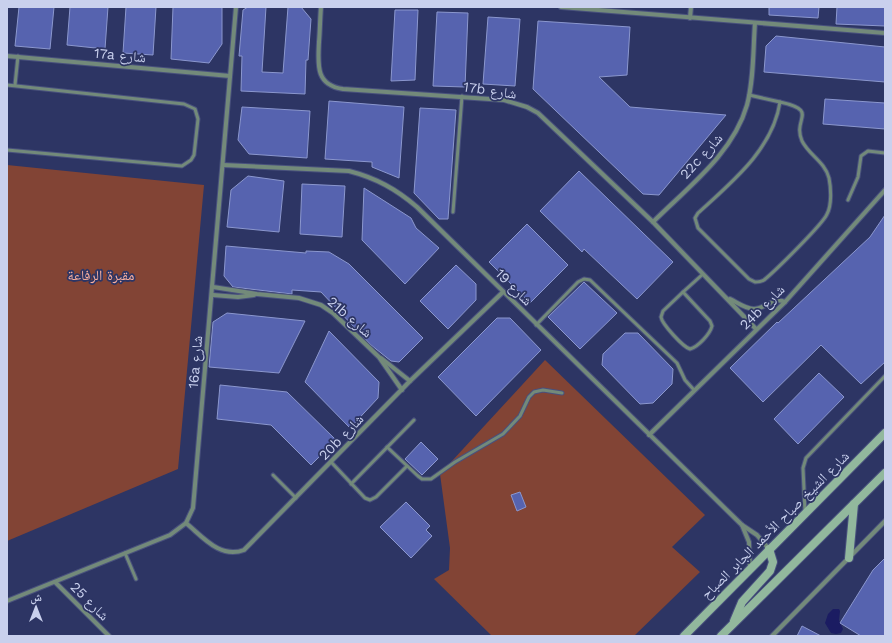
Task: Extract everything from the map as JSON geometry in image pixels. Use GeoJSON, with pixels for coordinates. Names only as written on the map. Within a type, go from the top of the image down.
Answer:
{"type":"FeatureCollection","features":[{"type":"Feature","properties":{"kind":"main road","name":"شارع الشيخ صباح الأحمد الجابر الصباح"},"geometry":{"type":"LineString","coordinates":[[684,636],[885,433]]}},
{"type":"Feature","properties":{"kind":"main road"},"geometry":{"type":"LineString","coordinates":[[720,636],[885,473]]}},
{"type":"Feature","properties":{"kind":"main road"},"geometry":{"type":"LineString","coordinates":[[849,558],[854,504]]}},
{"type":"Feature","properties":{"kind":"main road"},"geometry":{"type":"LineString","coordinates":[[734,622],[742,602],[770,571],[772,562],[769,549]]}},
{"type":"Feature","properties":{"kind":"street","name":"16a شارع"},"geometry":{"type":"LineString","coordinates":[[186,523],[193,508],[194,501],[213,295],[236,7]]}},
{"type":"Feature","properties":{"kind":"street","name":"17b شارع"},"geometry":{"type":"LineString","coordinates":[[321,7],[319,69],[325,81],[330,85],[343,89],[504,100],[527,107],[538,113],[653,222],[756,329]]}},
{"type":"Feature","properties":{"kind":"street"},"geometry":{"type":"LineString","coordinates":[[561,7],[609,9],[690,18],[885,33]]}},
{"type":"Feature","properties":{"kind":"street"},"geometry":{"type":"LineString","coordinates":[[690,18],[691,7]]}},
{"type":"Feature","properties":{"kind":"street","name":"22c شارع"},"geometry":{"type":"LineString","coordinates":[[653,222],[713,162],[726,147],[740,122],[749,95],[755,23]]}},
{"type":"Feature","properties":{"kind":"street","name":"17a شارع"},"geometry":{"type":"LineString","coordinates":[[7,56],[230,76]]}},
{"type":"Feature","properties":{"kind":"street","name":"شارع 19"},"geometry":{"type":"LineString","coordinates":[[223,165],[349,171],[368,176],[386,184],[417,207],[649,435],[742,525],[757,535],[769,549]]}},
{"type":"Feature","properties":{"kind":"street","name":"24b شارع"},"geometry":{"type":"LineString","coordinates":[[649,435],[785,302],[885,190]]}},
{"type":"Feature","properties":{"kind":"street","name":"21b شارع"},"geometry":{"type":"LineString","coordinates":[[213,287],[257,294],[306,299],[321,304],[333,313],[379,357],[410,381]]}},
{"type":"Feature","properties":{"kind":"street","name":"20b شارع"},"geometry":{"type":"LineString","coordinates":[[186,523],[219,550],[225,552],[238,552],[249,546],[332,463],[410,381],[503,292]]}},
{"type":"Feature","properties":{"kind":"street","name":"21b شارع"},"geometry":{"type":"LineString","coordinates":[[213,295],[238,297],[257,294]]}},
{"type":"Feature","properties":{"kind":"street","name":"17b شارع"},"geometry":{"type":"LineString","coordinates":[[726,297],[745,307],[754,309],[763,308],[777,300],[785,302]]}},
{"type":"Feature","properties":{"kind":"street","name":"21b شارع"},"geometry":{"type":"LineString","coordinates":[[379,357],[402,390]]}},
{"type":"Feature","properties":{"kind":"street"},"geometry":{"type":"LineString","coordinates":[[772,636],[885,521]]}},
{"type":"Feature","properties":{"kind":"street"},"geometry":{"type":"LineString","coordinates":[[7,601],[170,535],[186,523]]}},
{"type":"Feature","properties":{"kind":"street","name":"شارع 19"},"geometry":{"type":"LineString","coordinates":[[742,525],[749,542],[750,569]]}},
{"type":"Feature","properties":{"kind":"street","name":"شارع 25"},"geometry":{"type":"LineString","coordinates":[[55,582],[109,636]]}},
{"type":"Feature","properties":{"kind":"lane"},"geometry":{"type":"LineString","coordinates":[[14,85],[18,56]]}},
{"type":"Feature","properties":{"kind":"lane"},"geometry":{"type":"LineString","coordinates":[[7,85],[184,104],[195,108],[198,114],[194,155],[191,160],[182,166],[7,150]]}},
{"type":"Feature","properties":{"kind":"lane"},"geometry":{"type":"LineString","coordinates":[[749,95],[780,102],[798,107],[802,112],[802,139],[827,172],[830,184],[829,208],[824,220],[762,281],[755,282],[749,279],[698,228],[695,218],[698,213],[728,186],[763,146],[775,125],[780,102]]}},
{"type":"Feature","properties":{"kind":"lane"},"geometry":{"type":"LineString","coordinates":[[453,212],[462,96]]}},
{"type":"Feature","properties":{"kind":"lane"},"geometry":{"type":"LineString","coordinates":[[848,200],[858,177],[861,156],[868,151],[885,153]]}},
{"type":"Feature","properties":{"kind":"lane"},"geometry":{"type":"LineString","coordinates":[[683,292],[710,321],[712,326],[710,332],[696,347],[690,349],[685,346],[663,323],[661,317],[663,311],[683,292],[703,274]]}},
{"type":"Feature","properties":{"kind":"lane"},"geometry":{"type":"LineString","coordinates":[[536,325],[578,282],[584,279],[590,280],[677,363],[683,378],[694,390]]}},
{"type":"Feature","properties":{"kind":"lane"},"geometry":{"type":"LineString","coordinates":[[806,512],[803,468],[806,458],[885,376]]}},
{"type":"Feature","properties":{"kind":"lane"},"geometry":{"type":"LineString","coordinates":[[387,446],[422,479],[431,479],[455,462],[503,434],[520,416],[529,397],[534,392],[543,390],[562,393]]}},
{"type":"Feature","properties":{"kind":"lane"},"geometry":{"type":"LineString","coordinates":[[351,484],[414,420]]}},
{"type":"Feature","properties":{"kind":"lane"},"geometry":{"type":"LineString","coordinates":[[332,463],[365,498],[373,499],[407,466]]}},
{"type":"Feature","properties":{"kind":"lane"},"geometry":{"type":"LineString","coordinates":[[273,475],[296,498]]}},
{"type":"Feature","properties":{"kind":"lane"},"geometry":{"type":"LineString","coordinates":[[125,554],[136,579]]}},
{"type":"Feature","properties":{"kind":"green space","name":"مقبرة الرفاعة"},"geometry":{"type":"Polygon","coordinates":[[[7,165],[204,185],[178,469],[7,541],[7,165]]]}},
{"type":"Feature","properties":{"kind":"green space"},"geometry":{"type":"Polygon","coordinates":[[[545,360],[705,515],[672,547],[700,572],[634,636],[492,636],[434,579],[449,570],[450,548],[440,474],[545,360]]]}},
{"type":"Feature","properties":{"kind":"shaded area"},"geometry":{"type":"Polygon","coordinates":[[[833,609],[839,609],[840,611],[839,620],[843,629],[841,633],[831,633],[825,623],[828,614],[833,609]]]}},
{"type":"Feature","properties":{"kind":"building"},"geometry":{"type":"Polygon","coordinates":[[[19,7],[54,7],[50,49],[15,46],[19,7]]]}},
{"type":"Feature","properties":{"kind":"building"},"geometry":{"type":"Polygon","coordinates":[[[70,7],[108,7],[105,49],[67,45],[70,7]]]}},
{"type":"Feature","properties":{"kind":"building"},"geometry":{"type":"Polygon","coordinates":[[[126,7],[156,7],[153,55],[123,53],[126,7]]]}},
{"type":"Feature","properties":{"kind":"building"},"geometry":{"type":"Polygon","coordinates":[[[173,7],[222,7],[222,44],[209,63],[171,59],[173,7]]]}},
{"type":"Feature","properties":{"kind":"building"},"geometry":{"type":"Polygon","coordinates":[[[248,7],[266,7],[262,72],[283,73],[288,7],[301,7],[311,19],[308,60],[306,60],[305,94],[241,91],[242,56],[239,56],[243,10],[248,7]]]}},
{"type":"Feature","properties":{"kind":"building"},"geometry":{"type":"Polygon","coordinates":[[[769,7],[819,7],[818,18],[769,15],[769,7]]]}},
{"type":"Feature","properties":{"kind":"building"},"geometry":{"type":"Polygon","coordinates":[[[837,7],[885,7],[885,26],[836,24],[837,7]]]}},
{"type":"Feature","properties":{"kind":"building"},"geometry":{"type":"Polygon","coordinates":[[[395,10],[418,10],[415,80],[391,81],[395,10]]]}},
{"type":"Feature","properties":{"kind":"building"},"geometry":{"type":"Polygon","coordinates":[[[437,12],[468,13],[465,87],[433,86],[437,12]]]}},
{"type":"Feature","properties":{"kind":"building"},"geometry":{"type":"Polygon","coordinates":[[[488,17],[520,19],[515,86],[483,84],[488,17]]]}},
{"type":"Feature","properties":{"kind":"building"},"geometry":{"type":"Polygon","coordinates":[[[538,21],[630,27],[627,75],[599,77],[630,107],[726,115],[659,195],[643,194],[533,89],[538,21]]]}},
{"type":"Feature","properties":{"kind":"building"},"geometry":{"type":"Polygon","coordinates":[[[776,36],[885,47],[885,82],[764,72],[766,46],[776,36]]]}},
{"type":"Feature","properties":{"kind":"building"},"geometry":{"type":"Polygon","coordinates":[[[825,99],[885,103],[885,129],[823,124],[825,99]]]}},
{"type":"Feature","properties":{"kind":"building"},"geometry":{"type":"Polygon","coordinates":[[[329,101],[404,107],[399,178],[372,167],[372,162],[325,159],[329,101]]]}},
{"type":"Feature","properties":{"kind":"building"},"geometry":{"type":"Polygon","coordinates":[[[242,107],[310,111],[307,158],[249,154],[238,140],[242,107]]]}},
{"type":"Feature","properties":{"kind":"building"},"geometry":{"type":"Polygon","coordinates":[[[420,108],[456,110],[448,219],[439,219],[414,193],[420,108]]]}},
{"type":"Feature","properties":{"kind":"building"},"geometry":{"type":"Polygon","coordinates":[[[579,171],[673,262],[637,299],[584,249],[582,252],[540,211],[579,171]]]}},
{"type":"Feature","properties":{"kind":"building"},"geometry":{"type":"Polygon","coordinates":[[[248,176],[284,181],[279,232],[227,227],[231,190],[248,176]]]}},
{"type":"Feature","properties":{"kind":"building"},"geometry":{"type":"Polygon","coordinates":[[[302,184],[345,186],[342,237],[300,234],[302,184]]]}},
{"type":"Feature","properties":{"kind":"building"},"geometry":{"type":"Polygon","coordinates":[[[364,188],[411,218],[416,228],[439,248],[405,284],[362,240],[364,188]]]}},
{"type":"Feature","properties":{"kind":"building"},"geometry":{"type":"Polygon","coordinates":[[[885,215],[885,362],[861,384],[821,345],[763,402],[730,368],[777,322],[778,323],[870,237],[885,215]]]}},
{"type":"Feature","properties":{"kind":"building"},"geometry":{"type":"Polygon","coordinates":[[[527,224],[568,265],[530,303],[489,262],[527,224]]]}},
{"type":"Feature","properties":{"kind":"building"},"geometry":{"type":"Polygon","coordinates":[[[226,246],[306,253],[306,251],[329,252],[349,264],[423,338],[399,362],[391,361],[371,345],[321,292],[292,290],[292,294],[233,287],[224,276],[226,246]]]}},
{"type":"Feature","properties":{"kind":"building"},"geometry":{"type":"Polygon","coordinates":[[[456,265],[476,284],[476,300],[448,329],[420,301],[456,265]]]}},
{"type":"Feature","properties":{"kind":"building"},"geometry":{"type":"Polygon","coordinates":[[[584,282],[617,313],[580,349],[548,317],[584,282]]]}},
{"type":"Feature","properties":{"kind":"building"},"geometry":{"type":"Polygon","coordinates":[[[227,313],[305,321],[279,373],[209,367],[213,322],[227,313]]]}},
{"type":"Feature","properties":{"kind":"building"},"geometry":{"type":"Polygon","coordinates":[[[497,318],[510,318],[541,350],[476,416],[438,377],[497,318]]]}},
{"type":"Feature","properties":{"kind":"building"},"geometry":{"type":"Polygon","coordinates":[[[329,331],[379,382],[378,398],[350,428],[305,382],[329,331]]]}},
{"type":"Feature","properties":{"kind":"building"},"geometry":{"type":"Polygon","coordinates":[[[625,333],[638,333],[673,369],[672,384],[653,403],[640,404],[602,365],[603,354],[625,333]]]}},
{"type":"Feature","properties":{"kind":"building"},"geometry":{"type":"Polygon","coordinates":[[[819,373],[844,397],[798,444],[774,419],[819,373]]]}},
{"type":"Feature","properties":{"kind":"building"},"geometry":{"type":"Polygon","coordinates":[[[220,385],[287,392],[336,440],[311,465],[271,425],[217,419],[220,385]]]}},
{"type":"Feature","properties":{"kind":"building"},"geometry":{"type":"Polygon","coordinates":[[[421,442],[438,459],[422,475],[405,459],[421,442]]]}},
{"type":"Feature","properties":{"kind":"building"},"geometry":{"type":"Polygon","coordinates":[[[520,492],[526,507],[517,511],[511,495],[520,492]]]}},
{"type":"Feature","properties":{"kind":"building"},"geometry":{"type":"Polygon","coordinates":[[[406,502],[430,526],[426,530],[432,536],[411,558],[380,527],[406,502]]]}},
{"type":"Feature","properties":{"kind":"building"},"geometry":{"type":"Polygon","coordinates":[[[885,558],[885,636],[861,636],[840,623],[873,570],[885,558]]]}},
{"type":"Feature","properties":{"kind":"building"},"geometry":{"type":"Polygon","coordinates":[[[802,626],[821,636],[797,636],[802,626]]]}}]}
